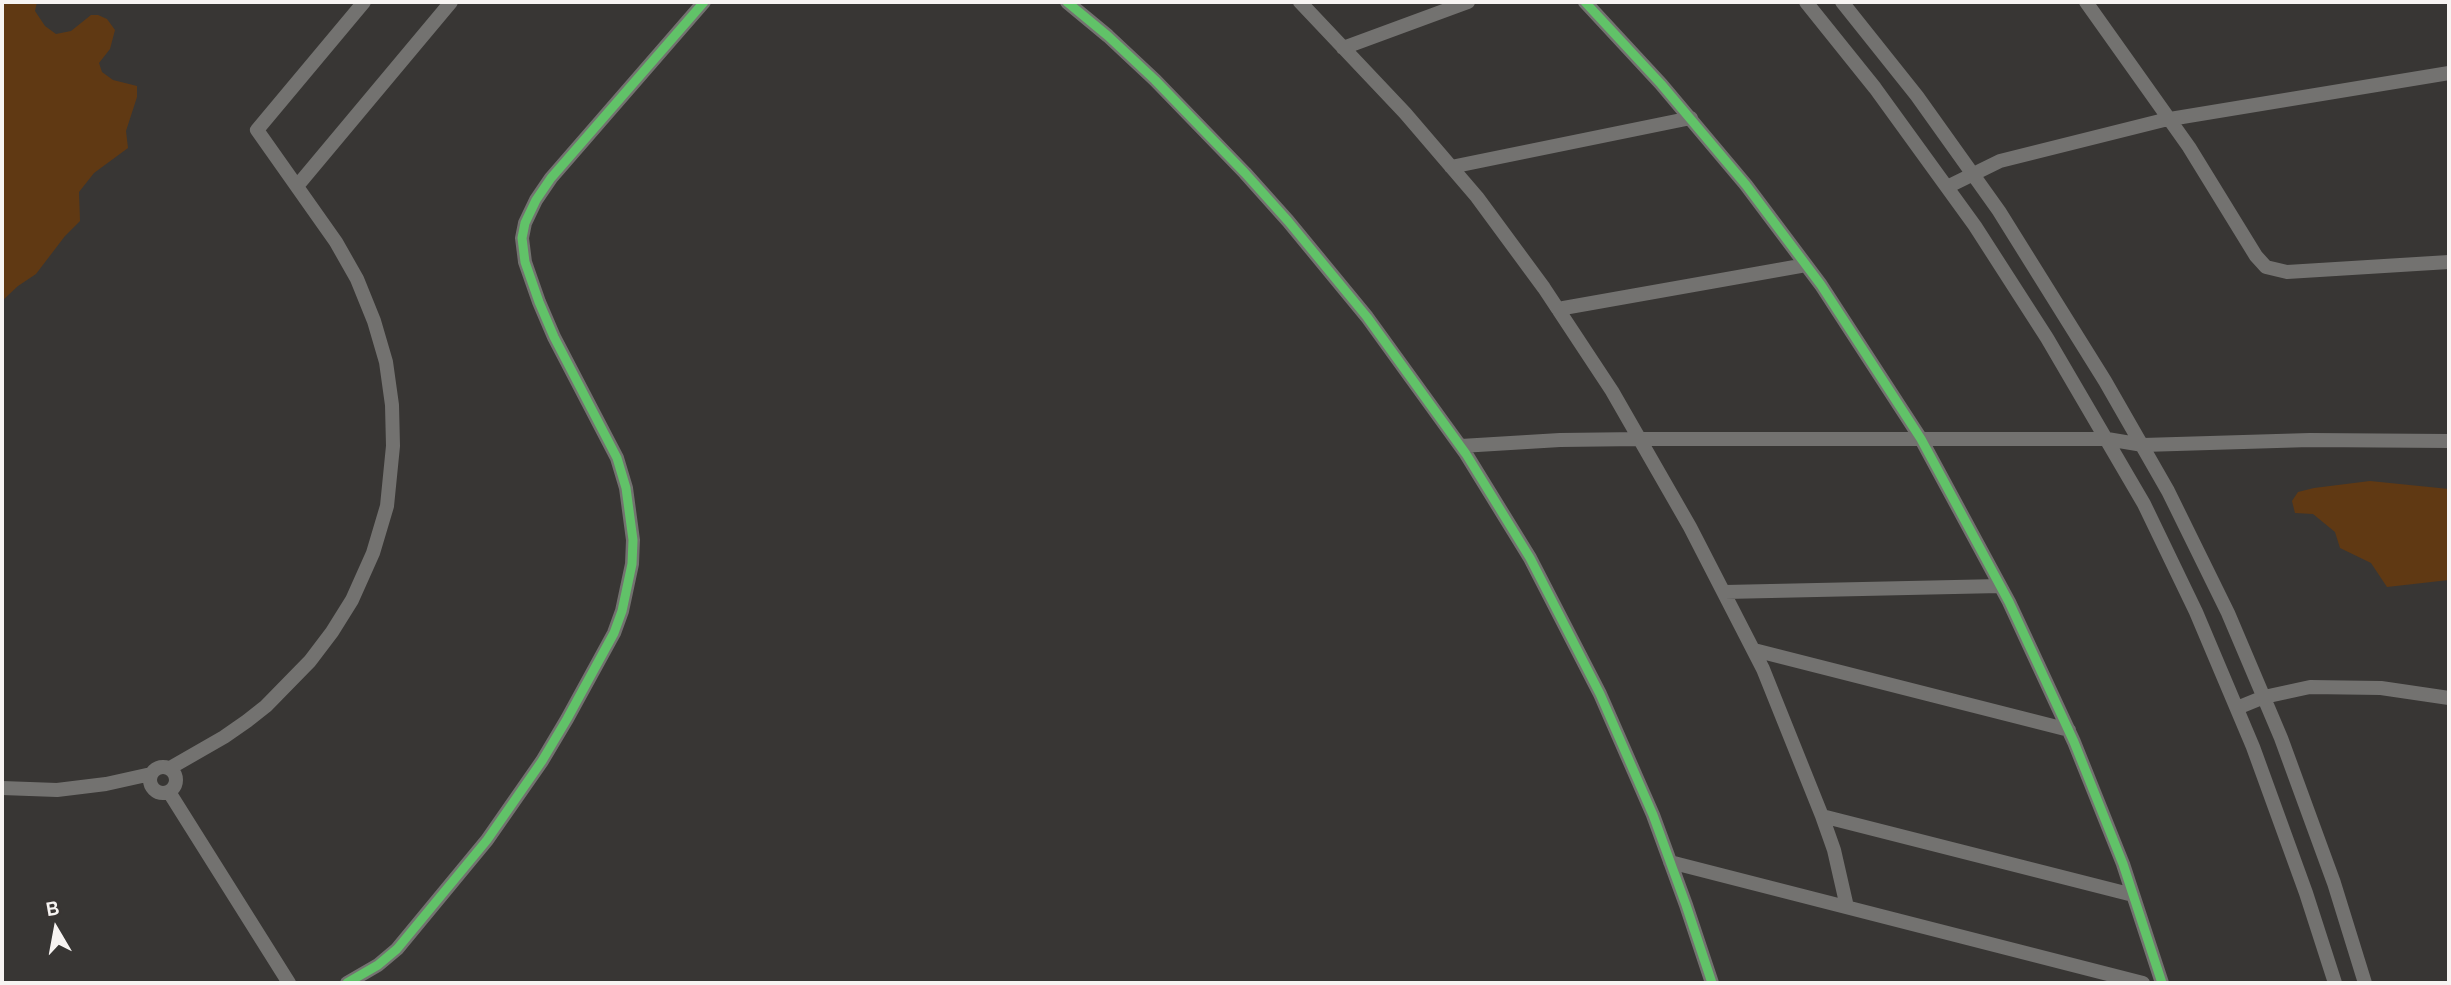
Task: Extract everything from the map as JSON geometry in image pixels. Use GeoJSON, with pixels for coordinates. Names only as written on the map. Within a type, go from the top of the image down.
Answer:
{"type":"FeatureCollection","features":[{"type":"Feature","properties":{"kind":"street"},"geometry":{"type":"LineString","coordinates":[[2,788],[69,789],[151,774],[158,767],[170,768],[224,737],[266,706],[310,661],[352,600],[373,553],[387,506],[393,460],[391,392],[379,334],[364,294],[347,261],[298,185],[257,130],[365,2]]}},
{"type":"Feature","properties":{"kind":"street"},"geometry":{"type":"LineString","coordinates":[[298,185],[451,2]]}},
{"type":"Feature","properties":{"kind":"street"},"geometry":{"type":"LineString","coordinates":[[347,983],[378,965],[397,949],[487,840],[548,750],[618,622],[632,564],[631,514],[626,488],[617,458],[538,302],[525,262],[522,238],[525,223],[536,200],[551,178],[704,2]]}},
{"type":"Feature","properties":{"kind":"street"},"geometry":{"type":"LineString","coordinates":[[1067,2],[1155,80],[1288,221],[1367,317],[1461,446],[1511,525],[1566,626],[1626,752],[1670,862],[1712,983]]}},
{"type":"Feature","properties":{"kind":"street"},"geometry":{"type":"LineString","coordinates":[[1300,2],[1451,166],[1511,243],[1597,367],[1725,592],[1754,650],[1822,817],[1847,907]]}},
{"type":"Feature","properties":{"kind":"street"},"geometry":{"type":"LineString","coordinates":[[1343,48],[1468,2]]}},
{"type":"Feature","properties":{"kind":"street"},"geometry":{"type":"LineString","coordinates":[[1585,2],[1690,118],[1746,185],[1853,332],[1921,439],[2000,586],[2069,730],[2099,802],[2162,983]]}},
{"type":"Feature","properties":{"kind":"street"},"geometry":{"type":"LineString","coordinates":[[1806,2],[1875,88],[1947,187],[2011,281],[2107,439],[2171,558],[2238,708],[2285,832],[2334,983]]}},
{"type":"Feature","properties":{"kind":"street"},"geometry":{"type":"LineString","coordinates":[[1842,2],[1917,96],[1973,174],[2053,295],[2143,445],[2199,552],[2264,697],[2307,807],[2365,983]]}},
{"type":"Feature","properties":{"kind":"street"},"geometry":{"type":"LineString","coordinates":[[2086,2],[2224,201],[2256,256],[2272,270],[2287,272],[2449,262]]}},
{"type":"Feature","properties":{"kind":"street"},"geometry":{"type":"LineString","coordinates":[[1947,187],[2000,161],[2168,119],[2449,73]]}},
{"type":"Feature","properties":{"kind":"street"},"geometry":{"type":"LineString","coordinates":[[1451,166],[1690,118]]}},
{"type":"Feature","properties":{"kind":"street"},"geometry":{"type":"LineString","coordinates":[[1558,309],[1806,265]]}},
{"type":"Feature","properties":{"kind":"street"},"geometry":{"type":"LineString","coordinates":[[1461,446],[1560,440],[1640,439],[2107,439],[2143,445],[2282,440],[2449,441]]}},
{"type":"Feature","properties":{"kind":"street"},"geometry":{"type":"LineString","coordinates":[[1725,592],[2000,586]]}},
{"type":"Feature","properties":{"kind":"street"},"geometry":{"type":"LineString","coordinates":[[1754,650],[2069,730]]}},
{"type":"Feature","properties":{"kind":"street"},"geometry":{"type":"LineString","coordinates":[[2238,708],[2264,697],[2310,687],[2340,686],[2449,698]]}},
{"type":"Feature","properties":{"kind":"street"},"geometry":{"type":"LineString","coordinates":[[151,774],[152,788],[159,793],[169,792],[175,786],[177,778],[170,768]]}},
{"type":"Feature","properties":{"kind":"street"},"geometry":{"type":"LineString","coordinates":[[169,792],[289,983]]}},
{"type":"Feature","properties":{"kind":"street"},"geometry":{"type":"LineString","coordinates":[[1822,817],[2133,895]]}},
{"type":"Feature","properties":{"kind":"street"},"geometry":{"type":"LineString","coordinates":[[1670,862],[2143,983]]}},
{"type":"Feature","properties":{"kind":"shaded area"},"geometry":{"type":"Polygon","coordinates":[[[2,2],[37,2],[35,11],[45,26],[56,34],[71,31],[91,15],[107,19],[115,30],[110,49],[99,63],[102,72],[113,80],[137,86],[137,97],[126,131],[128,148],[94,173],[79,192],[80,221],[36,274],[2,301],[2,2]]]}},
{"type":"Feature","properties":{"kind":"shaded area"},"geometry":{"type":"Polygon","coordinates":[[[2370,481],[2449,489],[2449,580],[2387,587],[2371,563],[2340,548],[2335,532],[2313,514],[2295,513],[2292,501],[2298,492],[2370,481]]]}},
{"type":"Feature","properties":{"kind":"cycle path"},"geometry":{"type":"LineString","coordinates":[[347,983],[378,965],[397,949],[487,840],[542,761],[614,633],[622,611],[632,564],[633,540],[626,488],[617,458],[554,337],[539,302],[525,262],[522,238],[525,223],[536,200],[551,178],[704,2]]}},
{"type":"Feature","properties":{"kind":"cycle path"},"geometry":{"type":"LineString","coordinates":[[1067,2],[1155,80],[1288,221],[1367,317],[1466,454],[1530,558],[1600,694],[1653,815],[1712,983]]}},
{"type":"Feature","properties":{"kind":"cycle path"},"geometry":{"type":"LineString","coordinates":[[1585,2],[1661,84],[1746,185],[1821,285],[1921,439],[2009,602],[2074,742],[2123,864],[2162,983]]}}]}
